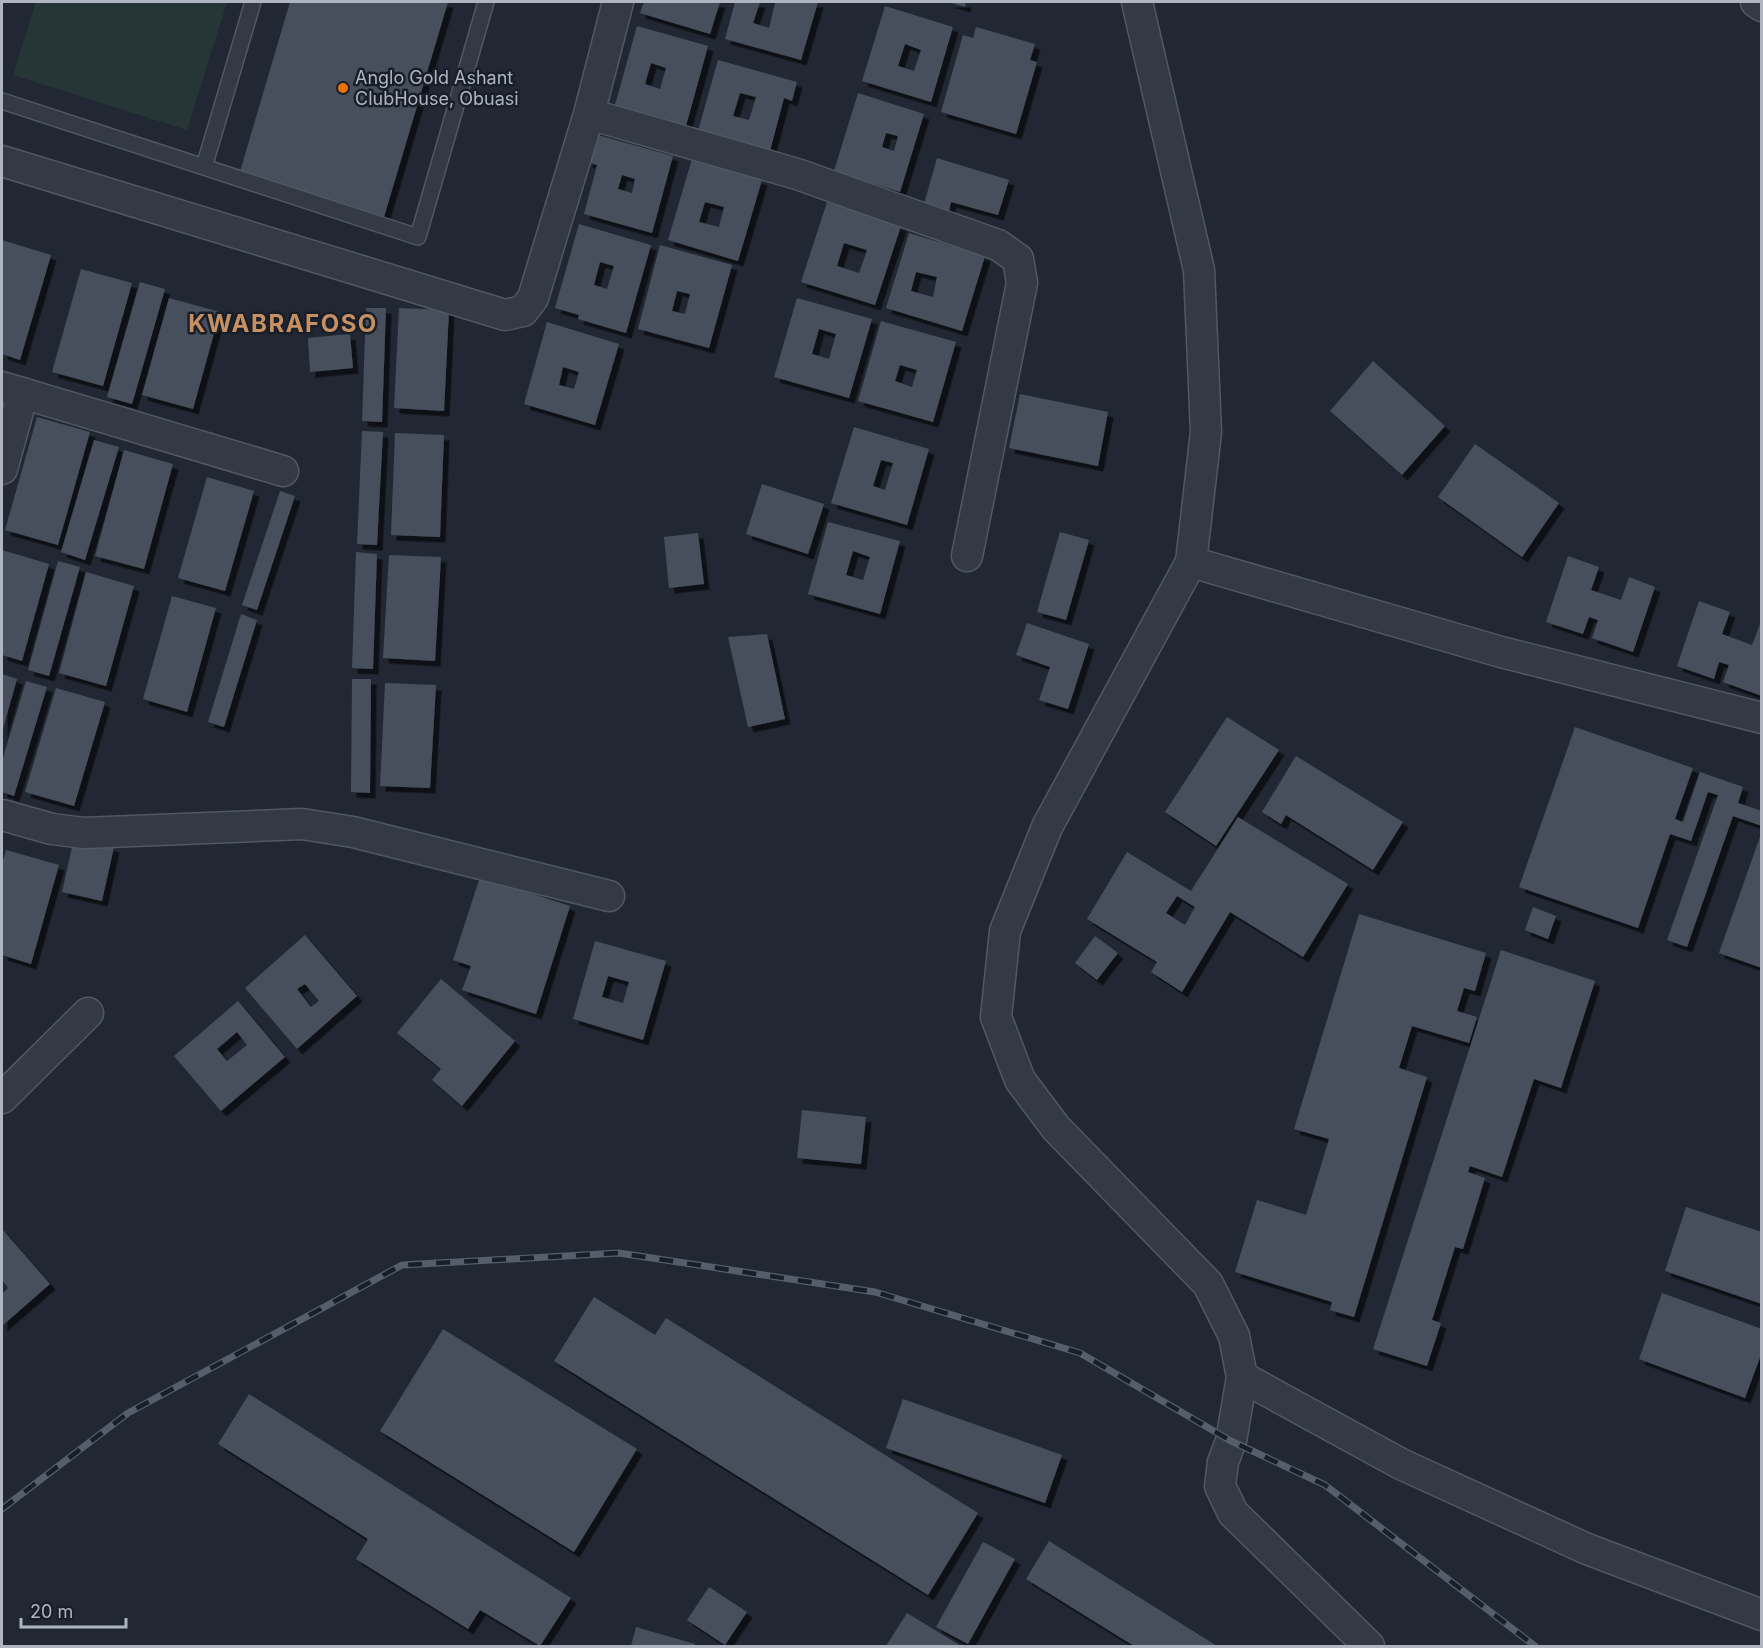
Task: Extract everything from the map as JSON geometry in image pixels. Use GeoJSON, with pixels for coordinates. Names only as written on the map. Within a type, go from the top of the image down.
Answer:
{"type":"FeatureCollection","features":[{"type":"Feature","properties":{"kind":"street"},"geometry":{"type":"LineString","coordinates":[[2,160],[505,315],[523,311],[534,298],[589,114],[618,2]]}},
{"type":"Feature","properties":{"kind":"street"},"geometry":{"type":"LineString","coordinates":[[1137,2],[1199,270],[1206,432],[1191,562],[1047,827],[1005,931],[996,1017],[1020,1080],[1056,1128],[1208,1284],[1234,1336],[1242,1377],[1231,1441],[1223,1462],[1220,1486],[1233,1514],[1369,1647]]}},
{"type":"Feature","properties":{"kind":"street"},"geometry":{"type":"LineString","coordinates":[[1756,2],[1761,6]]}},
{"type":"Feature","properties":{"kind":"street"},"geometry":{"type":"LineString","coordinates":[[589,114],[797,174],[999,244],[1018,259],[1022,283],[968,556]]}},
{"type":"Feature","properties":{"kind":"street"},"geometry":{"type":"LineString","coordinates":[[2,469],[13,390],[283,471]]}},
{"type":"Feature","properties":{"kind":"street"},"geometry":{"type":"LineString","coordinates":[[1191,562],[1501,652],[1761,718]]}},
{"type":"Feature","properties":{"kind":"street"},"geometry":{"type":"LineString","coordinates":[[2,815],[52,829],[84,833],[302,824],[353,832],[609,896]]}},
{"type":"Feature","properties":{"kind":"street"},"geometry":{"type":"LineString","coordinates":[[2,1098],[88,1013]]}},
{"type":"Feature","properties":{"kind":"street"},"geometry":{"type":"LineString","coordinates":[[1242,1377],[1401,1464],[1577,1544],[1761,1615]]}},
{"type":"Feature","properties":{"kind":"lane"},"geometry":{"type":"LineString","coordinates":[[204,167],[253,2]]}},
{"type":"Feature","properties":{"kind":"lane"},"geometry":{"type":"LineString","coordinates":[[2,100],[418,237],[486,2]]}},
{"type":"Feature","properties":{"kind":"shaded area"},"geometry":{"type":"Polygon","coordinates":[[[36,2],[227,2],[187,130],[13,75],[36,2]]]}},
{"type":"Feature","properties":{"kind":"building","name":"Anglo Gold Ashant ClubHouse, Obuasi"},"geometry":{"type":"Polygon","coordinates":[[[290,2],[448,2],[384,217],[239,175],[290,2]]]}},
{"type":"Feature","properties":{"kind":"building"},"geometry":{"type":"Polygon","coordinates":[[[644,2],[720,2],[710,34],[640,13],[644,2]]]}},
{"type":"Feature","properties":{"kind":"building"},"geometry":{"type":"Polygon","coordinates":[[[735,2],[760,2],[753,23],[769,28],[775,3],[771,2],[818,2],[801,60],[725,39],[735,2]]]}},
{"type":"Feature","properties":{"kind":"building"},"geometry":{"type":"Polygon","coordinates":[[[948,2],[966,2],[965,7],[948,2]]]}},
{"type":"Feature","properties":{"kind":"building"},"geometry":{"type":"Polygon","coordinates":[[[885,6],[953,27],[931,102],[862,81],[885,6]],[[905,44],[898,66],[914,71],[921,50],[905,44]]]}},
{"type":"Feature","properties":{"kind":"building"},"geometry":{"type":"Polygon","coordinates":[[[637,26],[708,46],[686,126],[615,105],[637,26]],[[651,63],[645,84],[660,89],[666,68],[651,63]]]}},
{"type":"Feature","properties":{"kind":"building"},"geometry":{"type":"Polygon","coordinates":[[[976,27],[1035,44],[1030,60],[1037,62],[1016,134],[941,112],[963,35],[973,38],[976,27]]]}},
{"type":"Feature","properties":{"kind":"building"},"geometry":{"type":"Polygon","coordinates":[[[718,60],[797,82],[792,101],[784,98],[770,151],[698,131],[718,60]],[[740,93],[733,116],[749,120],[756,97],[740,93]]]}},
{"type":"Feature","properties":{"kind":"building"},"geometry":{"type":"Polygon","coordinates":[[[858,93],[924,114],[900,192],[834,171],[858,93]],[[886,133],[882,147],[894,151],[898,136],[886,133]]]}},
{"type":"Feature","properties":{"kind":"building"},"geometry":{"type":"Polygon","coordinates":[[[594,134],[673,156],[652,233],[584,214],[597,165],[587,162],[594,134]],[[622,175],[618,189],[632,193],[635,179],[622,175]]]}},
{"type":"Feature","properties":{"kind":"building"},"geometry":{"type":"Polygon","coordinates":[[[937,158],[1009,180],[998,215],[951,202],[949,211],[924,204],[937,158]]]}},
{"type":"Feature","properties":{"kind":"building"},"geometry":{"type":"Polygon","coordinates":[[[692,159],[762,180],[738,261],[668,240],[692,159]],[[705,202],[699,222],[719,227],[724,207],[705,202]]]}},
{"type":"Feature","properties":{"kind":"building"},"geometry":{"type":"Polygon","coordinates":[[[827,202],[901,226],[875,305],[801,282],[827,202]],[[844,243],[837,266],[859,273],[867,250],[844,243]]]}},
{"type":"Feature","properties":{"kind":"building"},"geometry":{"type":"Polygon","coordinates":[[[579,224],[651,245],[626,333],[578,319],[579,315],[555,308],[579,224]],[[600,262],[594,285],[607,289],[614,266],[600,262]]]}},
{"type":"Feature","properties":{"kind":"building"},"geometry":{"type":"Polygon","coordinates":[[[909,233],[985,256],[962,331],[886,308],[909,233]],[[916,272],[911,291],[933,297],[937,277],[916,272]]]}},
{"type":"Feature","properties":{"kind":"building"},"geometry":{"type":"Polygon","coordinates":[[[2,240],[51,255],[20,360],[2,354],[2,240]]]}},
{"type":"Feature","properties":{"kind":"building"},"geometry":{"type":"Polygon","coordinates":[[[660,245],[732,265],[709,348],[638,329],[660,245]],[[677,291],[672,311],[685,314],[690,294],[677,291]]]}},
{"type":"Feature","properties":{"kind":"building"},"geometry":{"type":"Polygon","coordinates":[[[81,269],[132,283],[103,386],[52,372],[81,269]]]}},
{"type":"Feature","properties":{"kind":"building"},"geometry":{"type":"Polygon","coordinates":[[[140,282],[165,289],[132,404],[107,397],[140,282]]]}},
{"type":"Feature","properties":{"kind":"building"},"geometry":{"type":"Polygon","coordinates":[[[169,298],[220,312],[193,409],[142,395],[169,298]]]}},
{"type":"Feature","properties":{"kind":"building"},"geometry":{"type":"Polygon","coordinates":[[[797,298],[872,319],[849,398],[774,377],[797,298]],[[819,329],[812,354],[829,359],[836,334],[819,329]]]}},
{"type":"Feature","properties":{"kind":"building"},"geometry":{"type":"Polygon","coordinates":[[[366,308],[386,308],[382,422],[362,421],[366,308]]]}},
{"type":"Feature","properties":{"kind":"building"},"geometry":{"type":"Polygon","coordinates":[[[399,308],[449,310],[444,411],[394,408],[399,308]]]}},
{"type":"Feature","properties":{"kind":"building"},"geometry":{"type":"Polygon","coordinates":[[[881,321],[956,342],[933,422],[858,401],[881,321]],[[900,365],[895,381],[912,387],[917,370],[900,365]]]}},
{"type":"Feature","properties":{"kind":"building"},"geometry":{"type":"Polygon","coordinates":[[[547,322],[619,344],[595,425],[524,404],[547,322]],[[563,367],[559,385],[574,389],[579,372],[563,367]]]}},
{"type":"Feature","properties":{"kind":"building"},"geometry":{"type":"Polygon","coordinates":[[[350,334],[353,368],[310,372],[308,338],[350,334]]]}},
{"type":"Feature","properties":{"kind":"building"},"geometry":{"type":"Polygon","coordinates":[[[1373,361],[1445,426],[1402,475],[1330,411],[1373,361]]]}},
{"type":"Feature","properties":{"kind":"building"},"geometry":{"type":"Polygon","coordinates":[[[1020,394],[1108,412],[1098,466],[1009,448],[1020,394]]]}},
{"type":"Feature","properties":{"kind":"building"},"geometry":{"type":"Polygon","coordinates":[[[37,417],[90,432],[58,545],[5,530],[37,417]]]}},
{"type":"Feature","properties":{"kind":"building"},"geometry":{"type":"Polygon","coordinates":[[[854,427],[929,449],[907,525],[831,503],[854,427]],[[881,460],[873,486],[885,490],[893,463],[881,460]]]}},
{"type":"Feature","properties":{"kind":"building"},"geometry":{"type":"Polygon","coordinates":[[[362,431],[383,432],[377,545],[357,544],[362,431]]]}},
{"type":"Feature","properties":{"kind":"building"},"geometry":{"type":"Polygon","coordinates":[[[395,433],[444,435],[440,537],[391,535],[395,433]]]}},
{"type":"Feature","properties":{"kind":"building"},"geometry":{"type":"Polygon","coordinates":[[[94,440],[119,447],[85,560],[61,552],[94,440]]]}},
{"type":"Feature","properties":{"kind":"building"},"geometry":{"type":"Polygon","coordinates":[[[1475,444],[1559,503],[1522,557],[1438,497],[1475,444]]]}},
{"type":"Feature","properties":{"kind":"building"},"geometry":{"type":"Polygon","coordinates":[[[124,450],[173,464],[144,569],[95,556],[124,450]]]}},
{"type":"Feature","properties":{"kind":"building"},"geometry":{"type":"Polygon","coordinates":[[[207,477],[254,491],[225,591],[178,578],[207,477]]]}},
{"type":"Feature","properties":{"kind":"building"},"geometry":{"type":"Polygon","coordinates":[[[762,484],[824,504],[808,554],[746,534],[762,484]]]}},
{"type":"Feature","properties":{"kind":"building"},"geometry":{"type":"Polygon","coordinates":[[[280,491],[295,496],[257,610],[242,605],[280,491]]]}},
{"type":"Feature","properties":{"kind":"building"},"geometry":{"type":"Polygon","coordinates":[[[828,522],[900,541],[880,614],[808,594],[828,522]],[[853,551],[846,575],[863,580],[870,557],[853,551]]]}},
{"type":"Feature","properties":{"kind":"building"},"geometry":{"type":"Polygon","coordinates":[[[1060,532],[1089,540],[1066,620],[1037,612],[1060,532]]]}},
{"type":"Feature","properties":{"kind":"building"},"geometry":{"type":"Polygon","coordinates":[[[698,533],[704,584],[669,588],[664,537],[698,533]]]}},
{"type":"Feature","properties":{"kind":"building"},"geometry":{"type":"Polygon","coordinates":[[[2,550],[49,564],[22,661],[2,655],[2,550]]]}},
{"type":"Feature","properties":{"kind":"building"},"geometry":{"type":"Polygon","coordinates":[[[356,552],[377,554],[373,669],[352,668],[356,552]]]}},
{"type":"Feature","properties":{"kind":"building"},"geometry":{"type":"Polygon","coordinates":[[[389,555],[441,557],[435,661],[383,658],[389,555]]]}},
{"type":"Feature","properties":{"kind":"building"},"geometry":{"type":"Polygon","coordinates":[[[1568,556],[1599,567],[1591,590],[1621,600],[1629,577],[1655,587],[1633,652],[1592,638],[1598,620],[1589,617],[1583,634],[1546,622],[1568,556]]]}},
{"type":"Feature","properties":{"kind":"building"},"geometry":{"type":"Polygon","coordinates":[[[58,561],[80,567],[49,676],[28,670],[58,561]]]}},
{"type":"Feature","properties":{"kind":"building"},"geometry":{"type":"Polygon","coordinates":[[[86,572],[134,586],[106,686],[59,673],[86,572]]]}},
{"type":"Feature","properties":{"kind":"building"},"geometry":{"type":"Polygon","coordinates":[[[172,596],[216,608],[187,712],[143,699],[172,596]]]}},
{"type":"Feature","properties":{"kind":"building"},"geometry":{"type":"Polygon","coordinates":[[[1699,601],[1730,612],[1722,634],[1752,645],[1762,619],[1762,696],[1723,682],[1729,665],[1719,662],[1714,679],[1677,666],[1699,601]]]}},
{"type":"Feature","properties":{"kind":"building"},"geometry":{"type":"Polygon","coordinates":[[[241,614],[257,620],[224,727],[208,722],[241,614]]]}},
{"type":"Feature","properties":{"kind":"building"},"geometry":{"type":"Polygon","coordinates":[[[1027,623],[1089,644],[1068,709],[1039,700],[1050,667],[1016,655],[1027,623]]]}},
{"type":"Feature","properties":{"kind":"building"},"geometry":{"type":"Polygon","coordinates":[[[767,634],[785,719],[748,727],[728,637],[767,634]]]}},
{"type":"Feature","properties":{"kind":"building"},"geometry":{"type":"Polygon","coordinates":[[[2,674],[17,679],[2,732],[2,674]]]}},
{"type":"Feature","properties":{"kind":"building"},"geometry":{"type":"Polygon","coordinates":[[[352,679],[371,679],[370,793],[351,792],[352,679]]]}},
{"type":"Feature","properties":{"kind":"building"},"geometry":{"type":"Polygon","coordinates":[[[26,681],[47,687],[14,796],[2,792],[2,761],[26,681]]]}},
{"type":"Feature","properties":{"kind":"building"},"geometry":{"type":"Polygon","coordinates":[[[385,683],[436,685],[430,788],[380,786],[385,683]]]}},
{"type":"Feature","properties":{"kind":"building"},"geometry":{"type":"Polygon","coordinates":[[[56,688],[105,702],[74,806],[25,792],[56,688]]]}},
{"type":"Feature","properties":{"kind":"building"},"geometry":{"type":"Polygon","coordinates":[[[1227,717],[1279,750],[1216,846],[1165,812],[1227,717]]]}},
{"type":"Feature","properties":{"kind":"building"},"geometry":{"type":"Polygon","coordinates":[[[1575,727],[1693,768],[1675,819],[1683,822],[1700,772],[1743,787],[1738,803],[1762,811],[1762,826],[1733,816],[1687,947],[1667,940],[1718,795],[1708,792],[1691,841],[1670,834],[1638,928],[1519,887],[1575,727]]]}},
{"type":"Feature","properties":{"kind":"building"},"geometry":{"type":"Polygon","coordinates":[[[1296,756],[1403,822],[1373,870],[1286,815],[1281,824],[1262,812],[1296,756]]]}},
{"type":"Feature","properties":{"kind":"building"},"geometry":{"type":"Polygon","coordinates":[[[1238,817],[1348,884],[1303,957],[1230,912],[1182,992],[1151,972],[1157,962],[1087,919],[1127,852],[1191,891],[1238,817]],[[1177,896],[1166,913],[1185,925],[1195,907],[1177,896]]]}},
{"type":"Feature","properties":{"kind":"building"},"geometry":{"type":"Polygon","coordinates":[[[1762,831],[1762,968],[1719,953],[1762,831]]]}},
{"type":"Feature","properties":{"kind":"building"},"geometry":{"type":"Polygon","coordinates":[[[74,838],[114,847],[102,901],[62,892],[74,838]]]}},
{"type":"Feature","properties":{"kind":"building"},"geometry":{"type":"Polygon","coordinates":[[[6,850],[59,865],[31,964],[2,955],[2,864],[6,850]]]}},
{"type":"Feature","properties":{"kind":"building"},"geometry":{"type":"Polygon","coordinates":[[[480,877],[570,906],[536,1014],[462,990],[471,966],[453,960],[480,877]]]}},
{"type":"Feature","properties":{"kind":"building"},"geometry":{"type":"Polygon","coordinates":[[[1533,907],[1556,916],[1548,939],[1525,930],[1533,907]]]}},
{"type":"Feature","properties":{"kind":"building"},"geometry":{"type":"Polygon","coordinates":[[[1359,914],[1486,953],[1475,991],[1464,988],[1457,1011],[1477,1017],[1469,1043],[1412,1026],[1399,1068],[1427,1077],[1354,1317],[1330,1310],[1332,1302],[1235,1272],[1257,1200],[1306,1215],[1329,1139],[1294,1129],[1359,914]]]}},
{"type":"Feature","properties":{"kind":"building"},"geometry":{"type":"Polygon","coordinates":[[[305,935],[357,996],[297,1049],[245,988],[305,935]],[[305,984],[297,989],[311,1007],[319,1001],[305,984]]]}},
{"type":"Feature","properties":{"kind":"building"},"geometry":{"type":"Polygon","coordinates":[[[1095,936],[1118,953],[1097,980],[1075,963],[1095,936]]]}},
{"type":"Feature","properties":{"kind":"building"},"geometry":{"type":"Polygon","coordinates":[[[595,941],[666,961],[643,1040],[573,1019],[595,941]],[[608,976],[602,997],[623,1003],[629,982],[608,976]]]}},
{"type":"Feature","properties":{"kind":"building"},"geometry":{"type":"Polygon","coordinates":[[[1501,950],[1595,981],[1561,1088],[1534,1079],[1502,1177],[1470,1166],[1468,1172],[1485,1178],[1463,1249],[1455,1247],[1432,1320],[1441,1323],[1427,1366],[1373,1349],[1501,950]]]}},
{"type":"Feature","properties":{"kind":"building"},"geometry":{"type":"Polygon","coordinates":[[[441,979],[515,1041],[462,1106],[432,1080],[441,1069],[397,1033],[441,979]]]}},
{"type":"Feature","properties":{"kind":"building"},"geometry":{"type":"Polygon","coordinates":[[[238,1001],[285,1057],[221,1111],[174,1056],[238,1001]],[[237,1032],[217,1049],[227,1061],[247,1045],[237,1032]]]}},
{"type":"Feature","properties":{"kind":"building"},"geometry":{"type":"Polygon","coordinates":[[[802,1110],[866,1117],[861,1164],[797,1158],[802,1110]]]}},
{"type":"Feature","properties":{"kind":"building"},"geometry":{"type":"Polygon","coordinates":[[[1686,1207],[1762,1232],[1762,1304],[1665,1271],[1686,1207]]]}},
{"type":"Feature","properties":{"kind":"building"},"geometry":{"type":"Polygon","coordinates":[[[2,1229],[50,1284],[2,1326],[2,1294],[8,1288],[2,1280],[2,1229]]]}},
{"type":"Feature","properties":{"kind":"building"},"geometry":{"type":"Polygon","coordinates":[[[1662,1293],[1762,1329],[1762,1352],[1745,1398],[1639,1359],[1662,1293]]]}},
{"type":"Feature","properties":{"kind":"building"},"geometry":{"type":"Polygon","coordinates":[[[594,1297],[655,1335],[666,1318],[978,1513],[928,1595],[554,1361],[594,1297]]]}},
{"type":"Feature","properties":{"kind":"building"},"geometry":{"type":"Polygon","coordinates":[[[443,1329],[637,1449],[574,1552],[380,1431],[443,1329]]]}},
{"type":"Feature","properties":{"kind":"building"},"geometry":{"type":"Polygon","coordinates":[[[249,1394],[571,1598],[540,1646],[480,1610],[468,1629],[356,1559],[368,1539],[218,1444],[249,1394]]]}},
{"type":"Feature","properties":{"kind":"building"},"geometry":{"type":"Polygon","coordinates":[[[903,1399],[1062,1455],[1045,1503],[886,1448],[903,1399]]]}},
{"type":"Feature","properties":{"kind":"building"},"geometry":{"type":"Polygon","coordinates":[[[1049,1541],[1217,1646],[1134,1646],[1026,1579],[1049,1541]]]}},
{"type":"Feature","properties":{"kind":"building"},"geometry":{"type":"Polygon","coordinates":[[[983,1542],[1015,1559],[968,1644],[936,1627],[983,1542]]]}},
{"type":"Feature","properties":{"kind":"building"},"geometry":{"type":"Polygon","coordinates":[[[709,1587],[747,1612],[725,1645],[687,1620],[709,1587]]]}},
{"type":"Feature","properties":{"kind":"building"},"geometry":{"type":"Polygon","coordinates":[[[907,1613],[961,1646],[886,1646],[907,1613]]]}},
{"type":"Feature","properties":{"kind":"building"},"geometry":{"type":"Polygon","coordinates":[[[636,1627],[695,1644],[694,1646],[631,1646],[636,1627]]]}},
{"type":"Feature","properties":{"kind":"railway"},"geometry":{"type":"LineString","coordinates":[[2,1509],[128,1413],[402,1265],[619,1253],[875,1292],[1080,1353],[1231,1441],[1325,1485],[1535,1646]]}},
{"type":"Feature","properties":{"kind":"place","name":"Anglo Gold Ashant ClubHouse, Obuasi"},"geometry":{"type":"Point","coordinates":[343,88]}},
{"type":"Feature","properties":{"kind":"district","name":"KWABRAFOSO"},"geometry":{"type":"Point","coordinates":[283,324]}}]}
